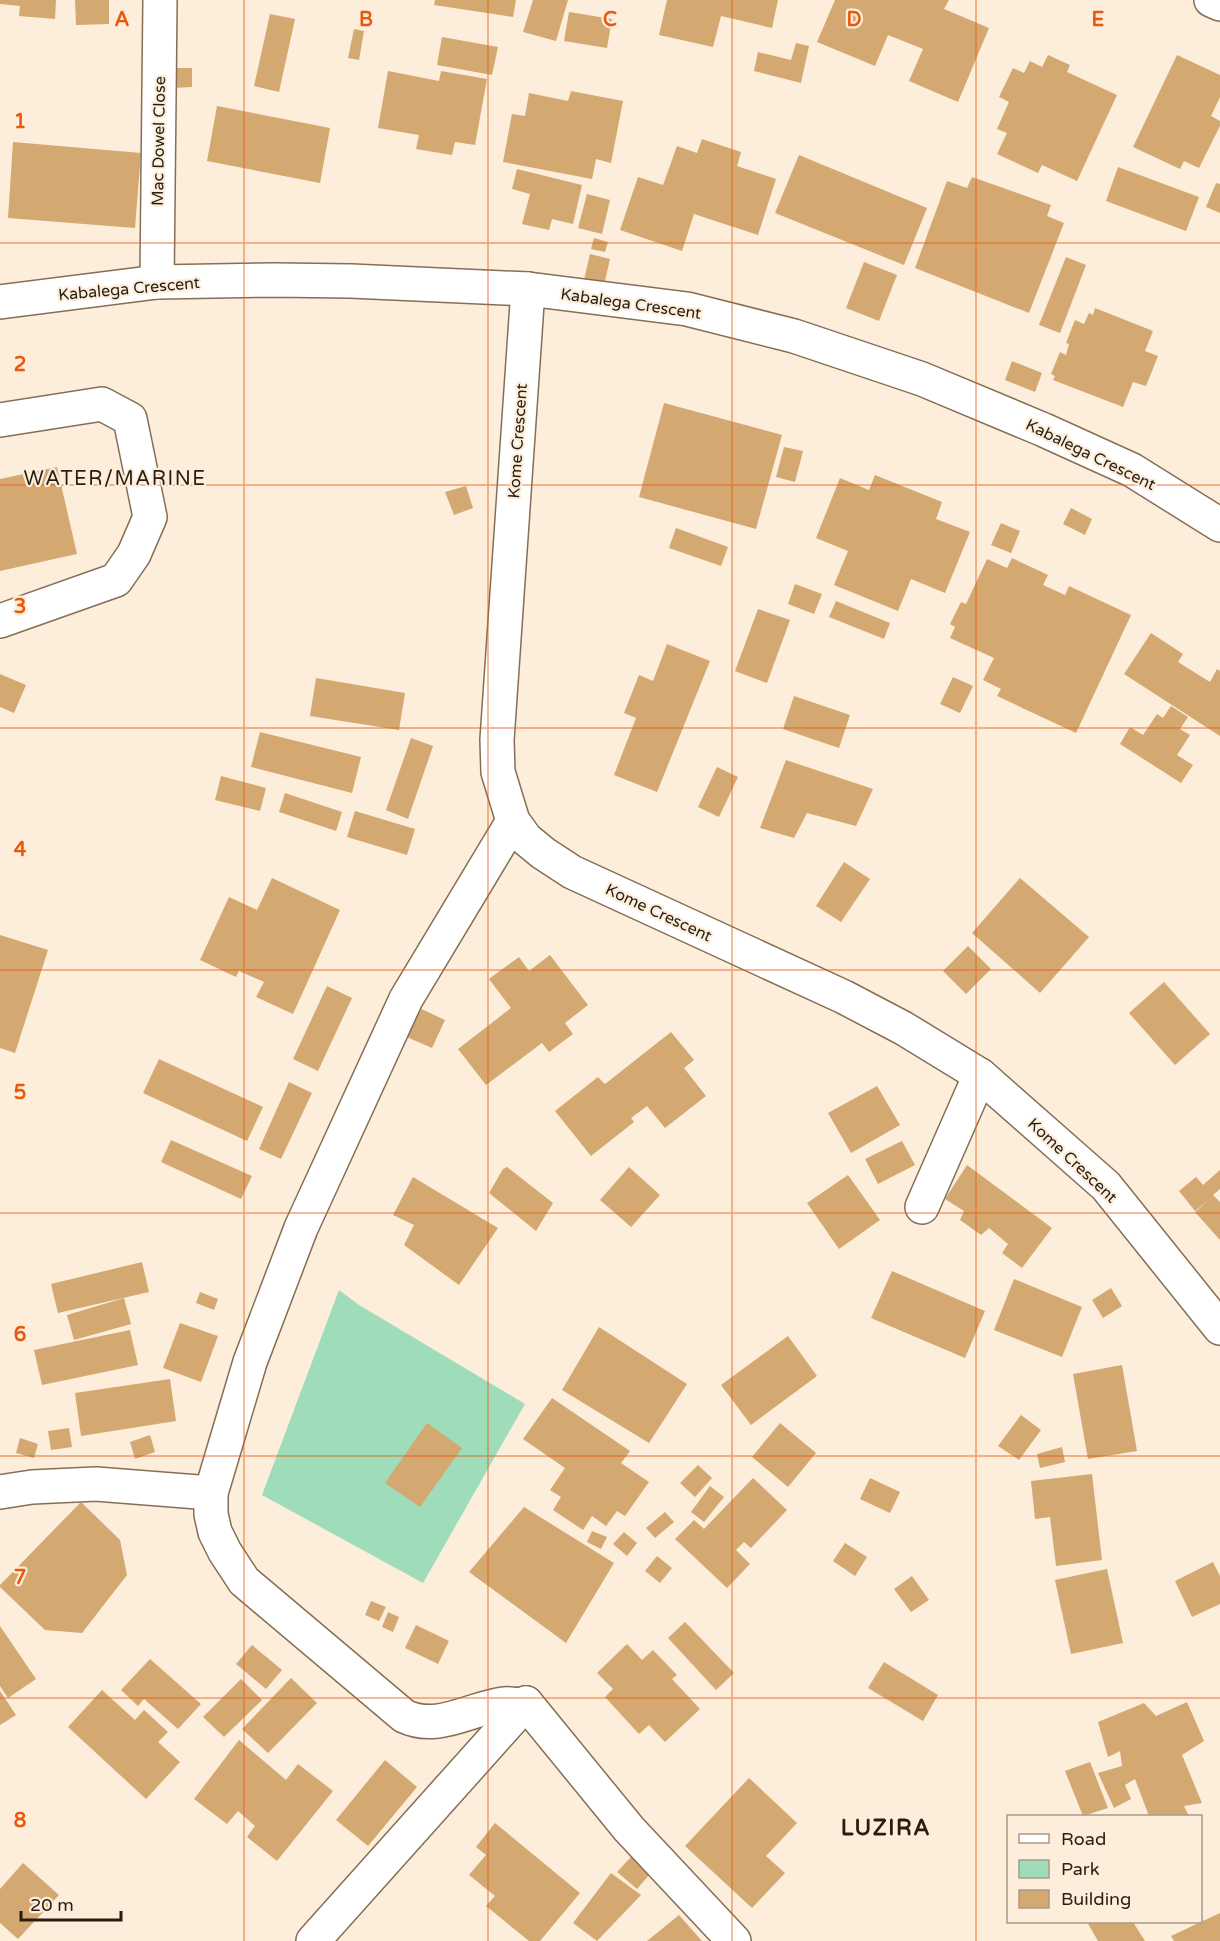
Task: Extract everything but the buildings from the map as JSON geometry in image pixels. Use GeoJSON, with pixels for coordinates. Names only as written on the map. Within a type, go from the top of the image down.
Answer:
{"type":"FeatureCollection","features":[{"type":"Feature","properties":{"kind":"street","name":"Mac Dowel Close"},"geometry":{"type":"LineString","coordinates":[[157,282],[160,0]]}},
{"type":"Feature","properties":{"kind":"street"},"geometry":{"type":"LineString","coordinates":[[1211,0],[1220,4]]}},
{"type":"Feature","properties":{"kind":"street","name":"Kabalega Crescent"},"geometry":{"type":"LineString","coordinates":[[0,302],[157,282],[351,281],[528,289],[687,309],[805,340],[922,379],[1044,430],[1132,470],[1217,513]]}},
{"type":"Feature","properties":{"kind":"street","name":"Kome Crescent"},"geometry":{"type":"LineString","coordinates":[[528,289],[497,740],[498,772],[513,821],[526,839],[572,872],[844,997],[903,1028],[980,1075],[1106,1186],[1216,1315]]}},
{"type":"Feature","properties":{"kind":"street"},"geometry":{"type":"LineString","coordinates":[[0,420],[102,404],[130,419],[150,517],[134,554],[116,580],[0,621]]}},
{"type":"Feature","properties":{"kind":"street"},"geometry":{"type":"LineString","coordinates":[[513,821],[406,999],[301,1228],[250,1362],[211,1493],[211,1514],[215,1532],[244,1581],[404,1716],[414,1721],[430,1723],[505,1704],[522,1705],[526,1703]]}},
{"type":"Feature","properties":{"kind":"street"},"geometry":{"type":"LineString","coordinates":[[922,1207],[980,1075]]}},
{"type":"Feature","properties":{"kind":"street"},"geometry":{"type":"LineString","coordinates":[[0,1492],[32,1487],[96,1484],[211,1493]]}},
{"type":"Feature","properties":{"kind":"street"},"geometry":{"type":"LineString","coordinates":[[313,1941],[526,1703]]}},
{"type":"Feature","properties":{"kind":"street"},"geometry":{"type":"LineString","coordinates":[[526,1703],[629,1829],[734,1941]]}},
{"type":"Feature","properties":{"kind":"green space"},"geometry":{"type":"Polygon","coordinates":[[[339,1290],[359,1305],[525,1404],[423,1583],[262,1495],[339,1290]]]}},
{"type":"Feature","properties":{"kind":"district","name":"WATER/MARINE"},"geometry":{"type":"Point","coordinates":[115,478]}},
{"type":"Feature","properties":{"kind":"district","name":"LUZIRA"},"geometry":{"type":"Point","coordinates":[886,1827]}}]}
